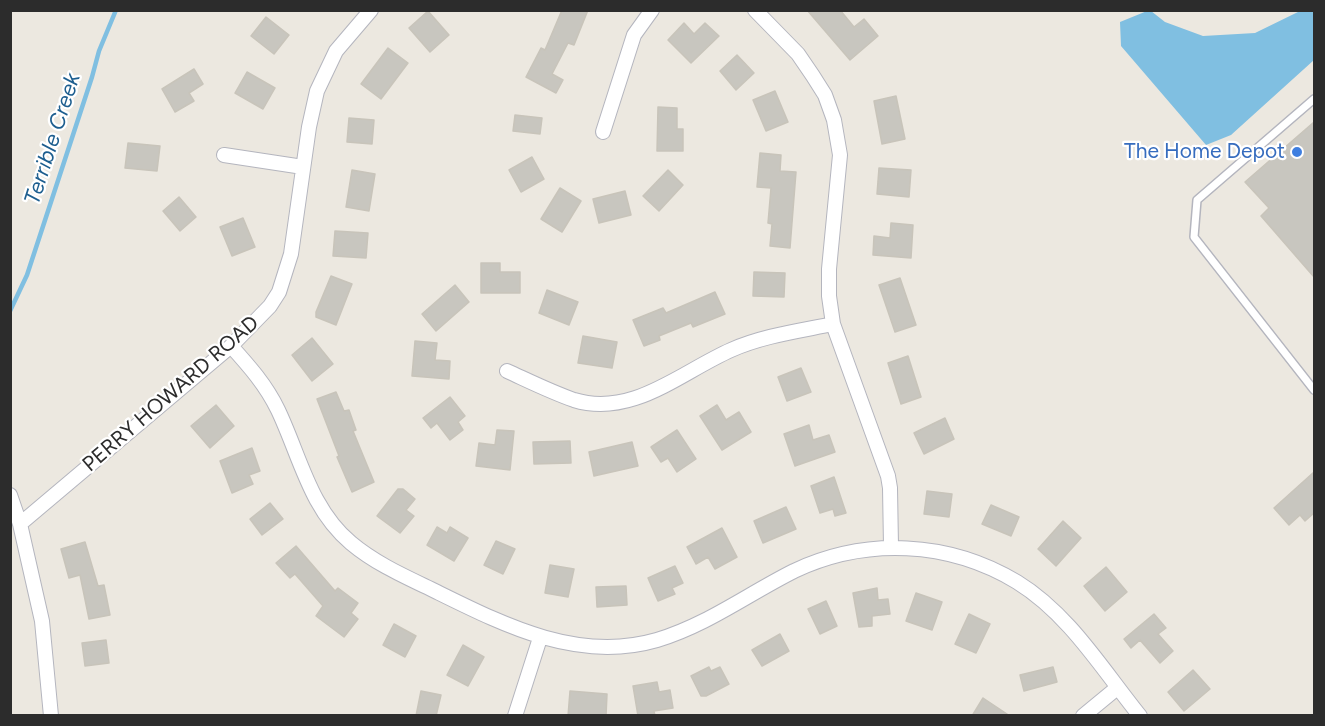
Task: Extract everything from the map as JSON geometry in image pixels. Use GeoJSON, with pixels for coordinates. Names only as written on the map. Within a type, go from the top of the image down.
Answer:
{"type":"FeatureCollection","features":[{"type":"Feature","properties":{"kind":"street","name":"PERRY HOWARD ROAD"},"geometry":{"type":"LineString","coordinates":[[20,524],[231,346],[258,320],[279,292],[291,254],[309,126],[317,91],[326,70],[348,35],[371,10]]}},
{"type":"Feature","properties":{"kind":"street"},"geometry":{"type":"LineString","coordinates":[[603,132],[634,35],[652,10]]}},
{"type":"Feature","properties":{"kind":"street"},"geometry":{"type":"LineString","coordinates":[[755,10],[798,54],[825,95],[834,120],[840,155],[830,270],[829,296],[832,324],[888,476],[891,546]]}},
{"type":"Feature","properties":{"kind":"street"},"geometry":{"type":"LineString","coordinates":[[224,155],[303,167]]}},
{"type":"Feature","properties":{"kind":"street"},"geometry":{"type":"LineString","coordinates":[[507,371],[575,400],[591,404],[619,403],[655,390],[732,349],[832,324]]}},
{"type":"Feature","properties":{"kind":"street"},"geometry":{"type":"LineString","coordinates":[[231,346],[268,392],[279,411],[317,501],[349,542],[385,567],[502,624],[540,638],[577,645],[626,646],[654,641],[704,622],[794,572],[842,553],[891,546],[946,552],[994,570],[1018,583],[1060,617],[1140,716]]}},
{"type":"Feature","properties":{"kind":"street"},"geometry":{"type":"LineString","coordinates":[[10,495],[20,524],[42,621],[51,716]]}},
{"type":"Feature","properties":{"kind":"street"},"geometry":{"type":"LineString","coordinates":[[515,716],[540,638]]}},
{"type":"Feature","properties":{"kind":"street"},"geometry":{"type":"LineString","coordinates":[[1083,716],[1117,688]]}},
{"type":"Feature","properties":{"kind":"lane"},"geometry":{"type":"LineString","coordinates":[[1314,99],[1197,200],[1194,237],[1314,390]]}},
{"type":"Feature","properties":{"kind":"water"},"geometry":{"type":"Polygon","coordinates":[[[1151,11],[1165,22],[1203,36],[1255,33],[1300,11],[1314,11],[1314,60],[1231,135],[1206,145],[1121,46],[1120,22],[1151,11]]]}},
{"type":"Feature","properties":{"kind":"building"},"geometry":{"type":"Polygon","coordinates":[[[562,10],[588,10],[574,45],[568,43],[552,74],[563,80],[556,93],[526,77],[541,48],[545,50],[562,10]]]}},
{"type":"Feature","properties":{"kind":"building"},"geometry":{"type":"Polygon","coordinates":[[[807,10],[840,10],[854,27],[864,19],[878,36],[850,60],[807,10]]]}},
{"type":"Feature","properties":{"kind":"building"},"geometry":{"type":"Polygon","coordinates":[[[428,11],[449,35],[430,52],[409,28],[428,11]]]}},
{"type":"Feature","properties":{"kind":"building"},"geometry":{"type":"Polygon","coordinates":[[[266,17],[289,35],[274,54],[251,36],[266,17]]]}},
{"type":"Feature","properties":{"kind":"building"},"geometry":{"type":"Polygon","coordinates":[[[684,23],[694,34],[705,23],[719,36],[691,63],[668,40],[684,23]]]}},
{"type":"Feature","properties":{"kind":"building"},"geometry":{"type":"Polygon","coordinates":[[[388,48],[408,63],[381,99],[361,84],[388,48]]]}},
{"type":"Feature","properties":{"kind":"building"},"geometry":{"type":"Polygon","coordinates":[[[737,55],[754,73],[736,90],[720,71],[737,55]]]}},
{"type":"Feature","properties":{"kind":"building"},"geometry":{"type":"Polygon","coordinates":[[[194,69],[203,84],[189,93],[194,101],[175,112],[162,89],[194,69]]]}},
{"type":"Feature","properties":{"kind":"building"},"geometry":{"type":"Polygon","coordinates":[[[247,72],[275,88],[263,109],[235,93],[247,72]]]}},
{"type":"Feature","properties":{"kind":"building"},"geometry":{"type":"Polygon","coordinates":[[[775,91],[788,122],[766,131],[753,100],[775,91]]]}},
{"type":"Feature","properties":{"kind":"building"},"geometry":{"type":"Polygon","coordinates":[[[896,96],[905,139],[882,144],[874,101],[896,96]]]}},
{"type":"Feature","properties":{"kind":"building"},"geometry":{"type":"Polygon","coordinates":[[[658,107],[677,108],[677,129],[683,129],[683,151],[657,151],[658,107]]]}},
{"type":"Feature","properties":{"kind":"building"},"geometry":{"type":"Polygon","coordinates":[[[515,115],[542,118],[540,134],[513,131],[515,115]]]}},
{"type":"Feature","properties":{"kind":"building"},"geometry":{"type":"Polygon","coordinates":[[[349,118],[374,120],[372,144],[347,142],[349,118]]]}},
{"type":"Feature","properties":{"kind":"building","name":"The Home Depot"},"geometry":{"type":"Polygon","coordinates":[[[1314,122],[1314,277],[1261,216],[1269,208],[1245,182],[1314,122]]]}},
{"type":"Feature","properties":{"kind":"building"},"geometry":{"type":"Polygon","coordinates":[[[128,143],[160,146],[157,171],[125,168],[128,143]]]}},
{"type":"Feature","properties":{"kind":"building"},"geometry":{"type":"Polygon","coordinates":[[[760,153],[781,155],[780,171],[796,172],[790,248],[770,246],[772,224],[768,223],[771,188],[757,187],[760,153]]]}},
{"type":"Feature","properties":{"kind":"building"},"geometry":{"type":"Polygon","coordinates":[[[532,157],[544,179],[521,192],[509,170],[532,157]]]}},
{"type":"Feature","properties":{"kind":"building"},"geometry":{"type":"Polygon","coordinates":[[[879,168],[911,170],[909,197],[877,194],[879,168]]]}},
{"type":"Feature","properties":{"kind":"building"},"geometry":{"type":"Polygon","coordinates":[[[352,170],[375,174],[369,211],[346,207],[352,170]]]}},
{"type":"Feature","properties":{"kind":"building"},"geometry":{"type":"Polygon","coordinates":[[[668,170],[683,185],[659,211],[643,196],[668,170]]]}},
{"type":"Feature","properties":{"kind":"building"},"geometry":{"type":"Polygon","coordinates":[[[560,188],[581,201],[562,232],[541,219],[560,188]]]}},
{"type":"Feature","properties":{"kind":"building"},"geometry":{"type":"Polygon","coordinates":[[[625,191],[631,215],[599,223],[593,199],[625,191]]]}},
{"type":"Feature","properties":{"kind":"building"},"geometry":{"type":"Polygon","coordinates":[[[179,197],[196,217],[180,231],[163,211],[179,197]]]}},
{"type":"Feature","properties":{"kind":"building"},"geometry":{"type":"Polygon","coordinates":[[[243,218],[255,247],[232,256],[220,227],[243,218]]]}},
{"type":"Feature","properties":{"kind":"building"},"geometry":{"type":"Polygon","coordinates":[[[891,223],[913,225],[911,258],[873,255],[874,236],[890,238],[891,223]]]}},
{"type":"Feature","properties":{"kind":"building"},"geometry":{"type":"Polygon","coordinates":[[[335,231],[368,233],[366,258],[333,256],[335,231]]]}},
{"type":"Feature","properties":{"kind":"building"},"geometry":{"type":"Polygon","coordinates":[[[481,263],[500,263],[500,272],[520,272],[520,293],[481,293],[481,263]]]}},
{"type":"Feature","properties":{"kind":"building"},"geometry":{"type":"Polygon","coordinates":[[[754,272],[785,273],[784,297],[753,296],[754,272]]]}},
{"type":"Feature","properties":{"kind":"building"},"geometry":{"type":"Polygon","coordinates":[[[331,276],[352,284],[336,325],[316,317],[331,276]]]}},
{"type":"Feature","properties":{"kind":"building"},"geometry":{"type":"Polygon","coordinates":[[[900,278],[916,325],[895,332],[879,285],[900,278]]]}},
{"type":"Feature","properties":{"kind":"building"},"geometry":{"type":"Polygon","coordinates":[[[455,285],[469,302],[436,331],[422,314],[455,285]]]}},
{"type":"Feature","properties":{"kind":"building"},"geometry":{"type":"Polygon","coordinates":[[[547,290],[578,302],[569,325],[539,313],[547,290]]]}},
{"type":"Feature","properties":{"kind":"building"},"geometry":{"type":"Polygon","coordinates":[[[715,292],[725,314],[693,327],[691,323],[659,336],[660,340],[644,346],[633,320],[663,308],[666,313],[715,292]]]}},
{"type":"Feature","properties":{"kind":"building"},"geometry":{"type":"Polygon","coordinates":[[[583,336],[617,342],[612,368],[578,363],[583,336]]]}},
{"type":"Feature","properties":{"kind":"building"},"geometry":{"type":"Polygon","coordinates":[[[312,338],[333,364],[312,381],[292,355],[312,338]]]}},
{"type":"Feature","properties":{"kind":"building"},"geometry":{"type":"Polygon","coordinates":[[[415,341],[437,343],[435,360],[450,361],[449,379],[412,376],[415,341]]]}},
{"type":"Feature","properties":{"kind":"building"},"geometry":{"type":"Polygon","coordinates":[[[908,356],[921,397],[901,404],[888,363],[908,356]]]}},
{"type":"Feature","properties":{"kind":"building"},"geometry":{"type":"Polygon","coordinates":[[[801,368],[811,392],[787,401],[778,377],[801,368]]]}},
{"type":"Feature","properties":{"kind":"building"},"geometry":{"type":"Polygon","coordinates":[[[336,392],[344,411],[349,410],[356,430],[353,431],[374,482],[352,492],[317,399],[336,392]]]}},
{"type":"Feature","properties":{"kind":"building"},"geometry":{"type":"Polygon","coordinates":[[[450,397],[465,416],[458,422],[463,430],[450,440],[437,423],[431,428],[423,418],[450,397]]]}},
{"type":"Feature","properties":{"kind":"building"},"geometry":{"type":"Polygon","coordinates":[[[216,405],[234,426],[210,448],[191,426],[216,405]]]}},
{"type":"Feature","properties":{"kind":"building"},"geometry":{"type":"Polygon","coordinates":[[[717,405],[726,420],[739,412],[751,432],[722,450],[700,416],[717,405]]]}},
{"type":"Feature","properties":{"kind":"building"},"geometry":{"type":"Polygon","coordinates":[[[945,418],[954,439],[924,454],[914,433],[945,418]]]}},
{"type":"Feature","properties":{"kind":"building"},"geometry":{"type":"Polygon","coordinates":[[[809,425],[813,440],[829,435],[835,452],[795,466],[784,434],[809,425]]]}},
{"type":"Feature","properties":{"kind":"building"},"geometry":{"type":"Polygon","coordinates":[[[497,430],[514,431],[510,470],[476,466],[479,443],[495,445],[497,430]]]}},
{"type":"Feature","properties":{"kind":"building"},"geometry":{"type":"Polygon","coordinates":[[[677,430],[696,459],[677,472],[668,458],[661,462],[651,447],[677,430]]]}},
{"type":"Feature","properties":{"kind":"building"},"geometry":{"type":"Polygon","coordinates":[[[570,441],[571,463],[534,464],[533,442],[570,441]]]}},
{"type":"Feature","properties":{"kind":"building"},"geometry":{"type":"Polygon","coordinates":[[[632,442],[638,466],[594,476],[589,452],[632,442]]]}},
{"type":"Feature","properties":{"kind":"building"},"geometry":{"type":"Polygon","coordinates":[[[252,448],[260,471],[249,475],[253,484],[232,493],[220,461],[252,448]]]}},
{"type":"Feature","properties":{"kind":"building"},"geometry":{"type":"Polygon","coordinates":[[[1314,472],[1314,513],[1305,521],[1300,515],[1289,525],[1274,508],[1314,472]]]}},
{"type":"Feature","properties":{"kind":"building"},"geometry":{"type":"Polygon","coordinates":[[[834,477],[846,513],[835,516],[833,509],[820,513],[811,486],[834,477]]]}},
{"type":"Feature","properties":{"kind":"building"},"geometry":{"type":"Polygon","coordinates":[[[398,489],[403,489],[415,499],[406,510],[414,516],[400,533],[377,516],[398,489]]]}},
{"type":"Feature","properties":{"kind":"building"},"geometry":{"type":"Polygon","coordinates":[[[927,491],[952,494],[949,517],[924,514],[927,491]]]}},
{"type":"Feature","properties":{"kind":"building"},"geometry":{"type":"Polygon","coordinates":[[[270,503],[283,519],[262,535],[250,519],[270,503]]]}},
{"type":"Feature","properties":{"kind":"building"},"geometry":{"type":"Polygon","coordinates":[[[991,505],[1019,517],[1011,536],[982,524],[991,505]]]}},
{"type":"Feature","properties":{"kind":"building"},"geometry":{"type":"Polygon","coordinates":[[[786,507],[796,529],[763,543],[754,521],[786,507]]]}},
{"type":"Feature","properties":{"kind":"building"},"geometry":{"type":"Polygon","coordinates":[[[1063,521],[1081,538],[1056,566],[1038,549],[1063,521]]]}},
{"type":"Feature","properties":{"kind":"building"},"geometry":{"type":"Polygon","coordinates":[[[437,527],[447,533],[450,527],[468,538],[454,561],[427,545],[437,527]]]}},
{"type":"Feature","properties":{"kind":"building"},"geometry":{"type":"Polygon","coordinates":[[[722,528],[737,557],[715,569],[708,557],[696,564],[687,547],[722,528]]]}},
{"type":"Feature","properties":{"kind":"building"},"geometry":{"type":"Polygon","coordinates":[[[496,541],[515,549],[503,574],[484,565],[496,541]]]}},
{"type":"Feature","properties":{"kind":"building"},"geometry":{"type":"Polygon","coordinates":[[[85,542],[98,586],[104,585],[110,615],[89,619],[80,575],[69,578],[61,549],[85,542]]]}},
{"type":"Feature","properties":{"kind":"building"},"geometry":{"type":"Polygon","coordinates":[[[296,546],[335,591],[338,588],[358,603],[351,613],[358,619],[344,637],[316,616],[323,606],[295,574],[290,578],[276,563],[296,546]]]}},
{"type":"Feature","properties":{"kind":"building"},"geometry":{"type":"Polygon","coordinates":[[[550,565],[574,569],[568,597],[545,593],[550,565]]]}},
{"type":"Feature","properties":{"kind":"building"},"geometry":{"type":"Polygon","coordinates":[[[675,566],[683,583],[672,588],[675,594],[658,601],[648,578],[675,566]]]}},
{"type":"Feature","properties":{"kind":"building"},"geometry":{"type":"Polygon","coordinates":[[[1106,567],[1127,592],[1105,611],[1084,586],[1106,567]]]}},
{"type":"Feature","properties":{"kind":"building"},"geometry":{"type":"Polygon","coordinates":[[[626,586],[627,605],[597,607],[596,587],[626,586]]]}},
{"type":"Feature","properties":{"kind":"building"},"geometry":{"type":"Polygon","coordinates":[[[877,588],[878,600],[888,599],[890,614],[872,616],[872,626],[859,627],[853,593],[877,588]]]}},
{"type":"Feature","properties":{"kind":"building"},"geometry":{"type":"Polygon","coordinates":[[[916,593],[942,602],[932,630],[906,621],[916,593]]]}},
{"type":"Feature","properties":{"kind":"building"},"geometry":{"type":"Polygon","coordinates":[[[826,601],[837,626],[820,634],[808,609],[826,601]]]}},
{"type":"Feature","properties":{"kind":"building"},"geometry":{"type":"Polygon","coordinates":[[[969,614],[990,624],[976,653],[955,644],[969,614]]]}},
{"type":"Feature","properties":{"kind":"building"},"geometry":{"type":"Polygon","coordinates":[[[1154,614],[1166,628],[1158,634],[1173,651],[1160,663],[1140,640],[1131,648],[1124,639],[1154,614]]]}},
{"type":"Feature","properties":{"kind":"building"},"geometry":{"type":"Polygon","coordinates":[[[394,624],[416,636],[405,657],[383,645],[394,624]]]}},
{"type":"Feature","properties":{"kind":"building"},"geometry":{"type":"Polygon","coordinates":[[[780,634],[789,651],[762,666],[752,650],[780,634]]]}},
{"type":"Feature","properties":{"kind":"building"},"geometry":{"type":"Polygon","coordinates":[[[106,640],[109,663],[85,666],[82,643],[106,640]]]}},
{"type":"Feature","properties":{"kind":"building"},"geometry":{"type":"Polygon","coordinates":[[[463,645],[484,657],[468,686],[447,675],[463,645]]]}},
{"type":"Feature","properties":{"kind":"building"},"geometry":{"type":"Polygon","coordinates":[[[709,667],[711,671],[720,667],[729,684],[706,696],[701,696],[691,676],[709,667]]]}},
{"type":"Feature","properties":{"kind":"building"},"geometry":{"type":"Polygon","coordinates":[[[1053,667],[1057,682],[1024,691],[1020,675],[1053,667]]]}},
{"type":"Feature","properties":{"kind":"building"},"geometry":{"type":"Polygon","coordinates":[[[1193,670],[1210,689],[1184,711],[1168,692],[1193,670]]]}},
{"type":"Feature","properties":{"kind":"building"},"geometry":{"type":"Polygon","coordinates":[[[657,682],[659,692],[670,690],[673,708],[654,711],[655,716],[638,716],[633,686],[657,682]]]}},
{"type":"Feature","properties":{"kind":"building"},"geometry":{"type":"Polygon","coordinates":[[[421,691],[441,695],[436,716],[416,716],[421,691]]]}},
{"type":"Feature","properties":{"kind":"building"},"geometry":{"type":"Polygon","coordinates":[[[570,691],[607,694],[606,716],[568,716],[570,691]]]}},
{"type":"Feature","properties":{"kind":"building"},"geometry":{"type":"Polygon","coordinates":[[[983,698],[1010,716],[972,716],[983,698]]]}},
{"type":"Feature","properties":{"kind":"waterway","name":"Terrible Creek"},"geometry":{"type":"LineString","coordinates":[[10,311],[27,275],[99,51],[116,10]]}},
{"type":"Feature","properties":{"kind":"place","name":"The Home Depot"},"geometry":{"type":"Point","coordinates":[1297,152]}}]}
